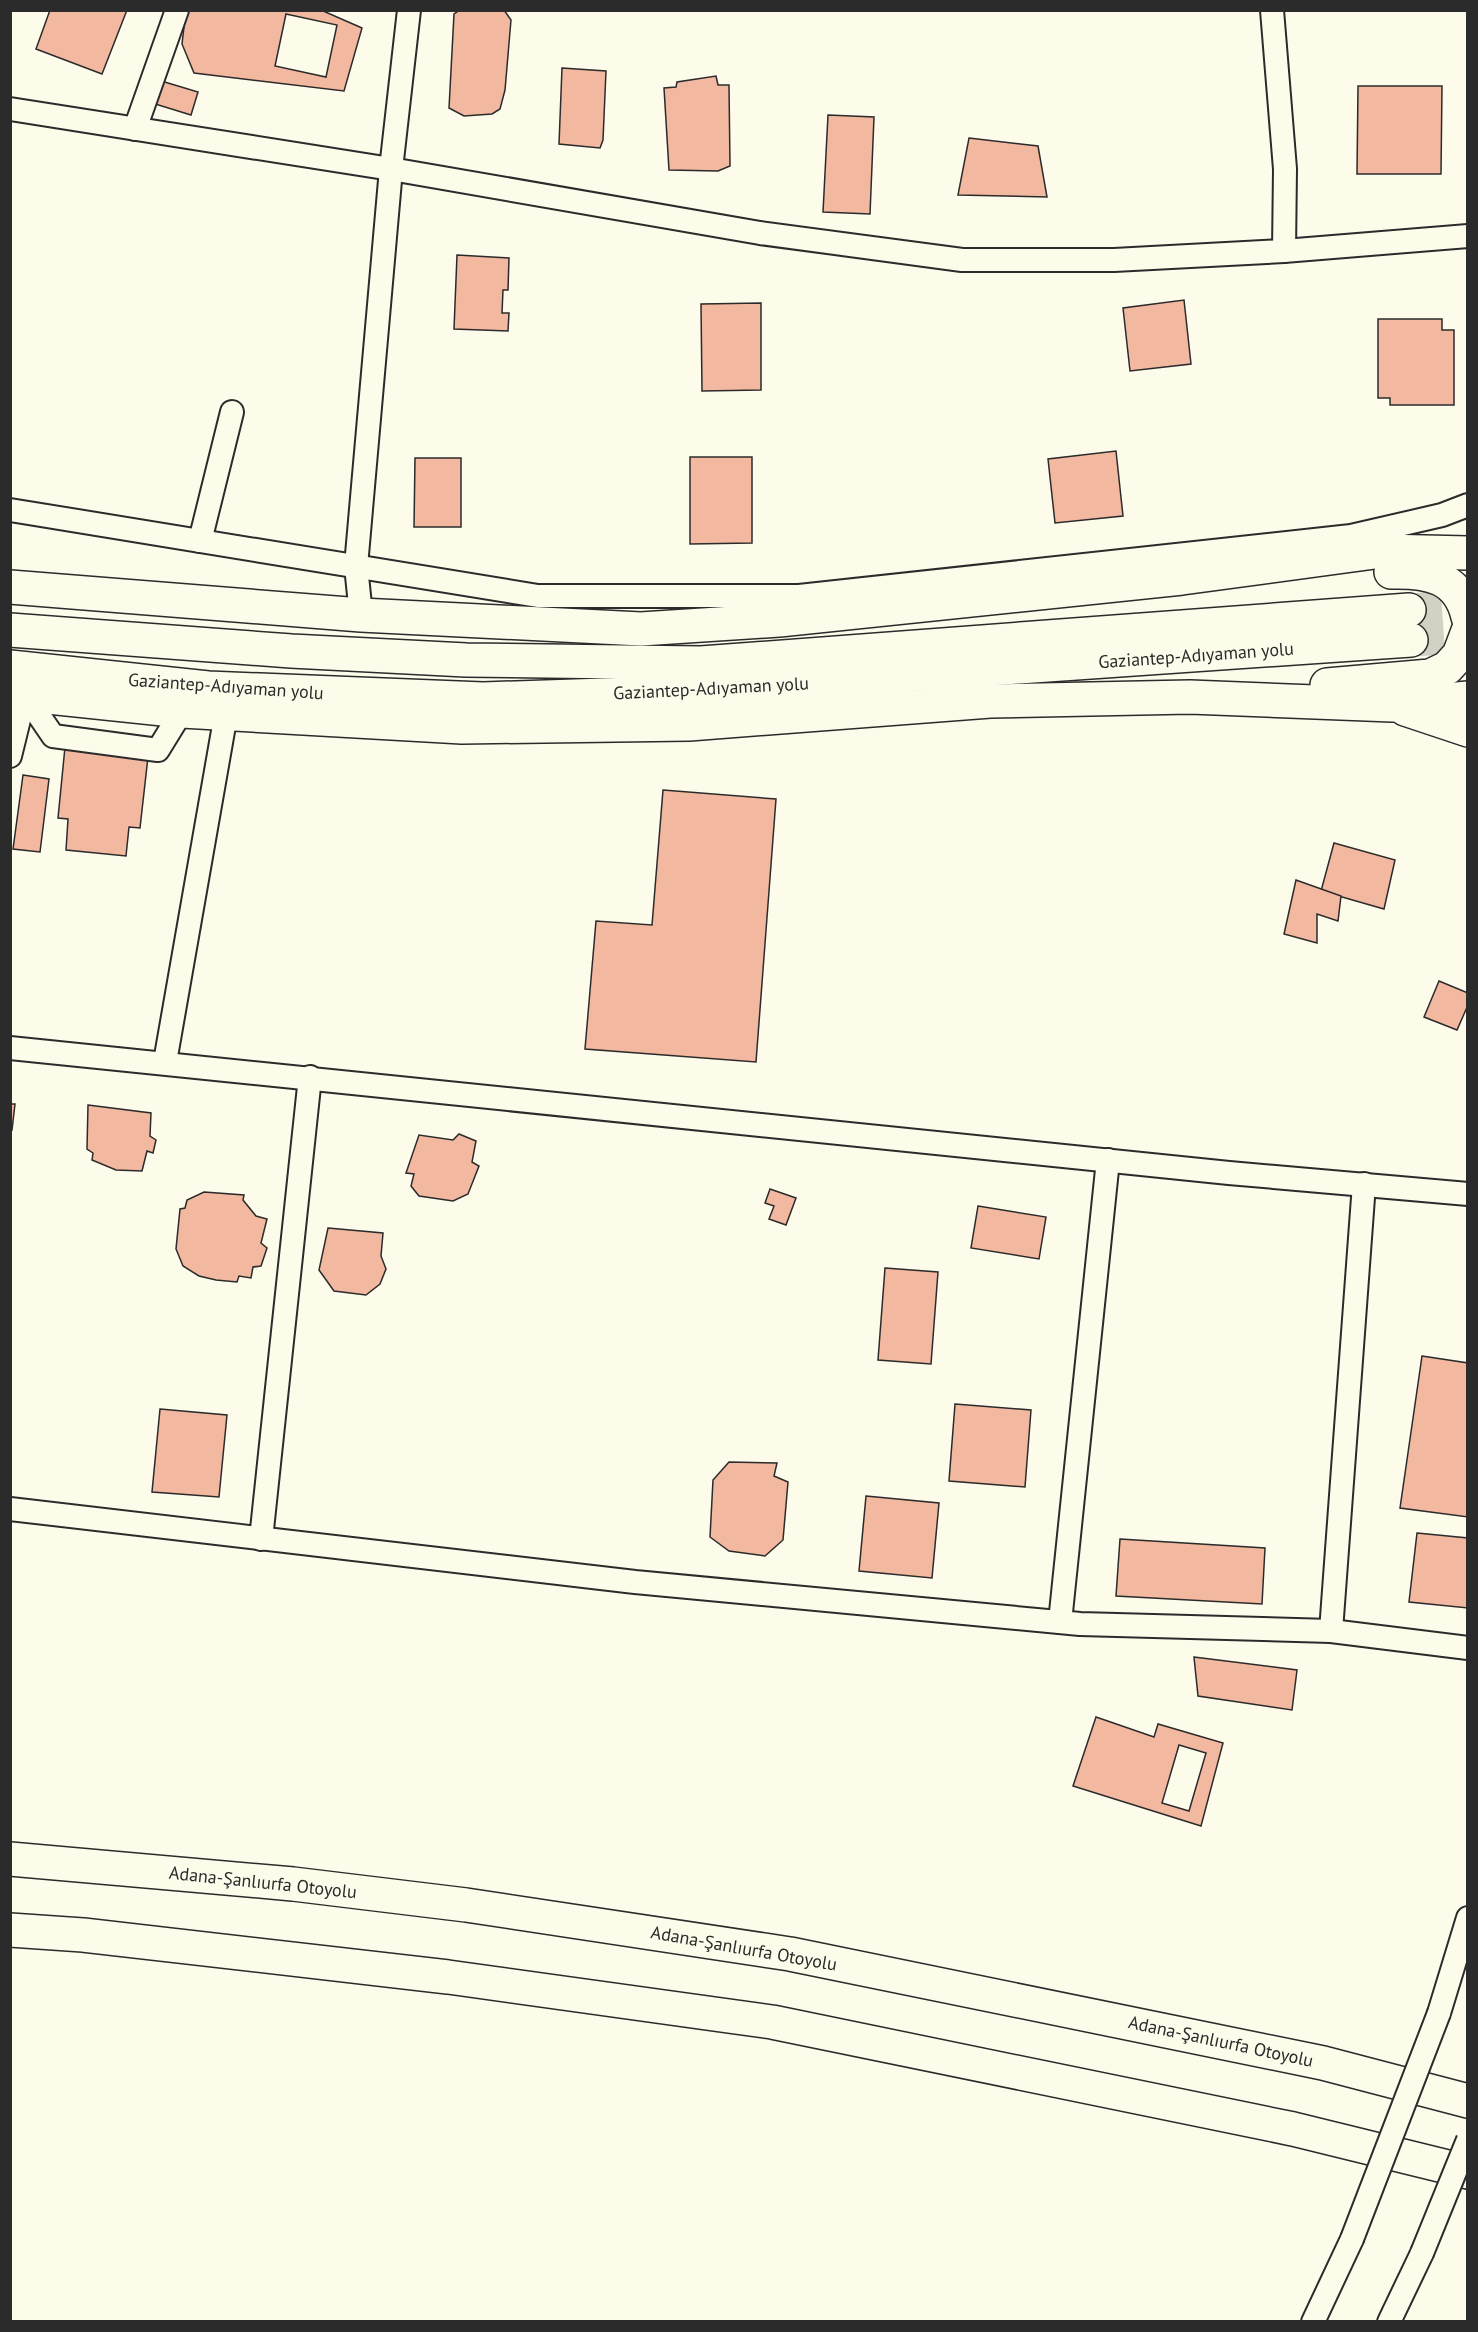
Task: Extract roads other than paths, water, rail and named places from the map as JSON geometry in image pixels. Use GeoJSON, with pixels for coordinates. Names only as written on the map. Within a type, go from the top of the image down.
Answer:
{"type":"FeatureCollection","features":[{"type":"Feature","properties":{"kind":"highway"},"geometry":{"type":"LineString","coordinates":[[10,587],[361,615],[641,629],[779,620],[1182,578],[1382,551],[1437,540],[1467,528]]}},
{"type":"Feature","properties":{"kind":"highway"},"geometry":{"type":"LineString","coordinates":[[1382,551],[1467,552]]}},
{"type":"Feature","properties":{"kind":"highway"},"geometry":{"type":"LineString","coordinates":[[1182,578],[1416,571],[1432,574],[1446,581],[1457,592],[1467,616]]}},
{"type":"Feature","properties":{"kind":"highway","name":"Gaziantep-Adıyaman yolu"},"geometry":{"type":"LineString","coordinates":[[10,630],[291,651],[466,660],[701,663],[1410,625],[722,691],[483,699],[208,688],[14,690]]}},
{"type":"Feature","properties":{"kind":"highway"},"geometry":{"type":"LineString","coordinates":[[1190,697],[1430,676],[1447,668],[1459,655],[1467,631]]}},
{"type":"Feature","properties":{"kind":"highway"},"geometry":{"type":"LineString","coordinates":[[14,690],[182,711],[462,727],[689,724],[990,701],[1190,697],[1392,705],[1467,698]]}},
{"type":"Feature","properties":{"kind":"highway"},"geometry":{"type":"LineString","coordinates":[[1392,705],[1467,730]]}},
{"type":"Feature","properties":{"kind":"highway","name":"Adana-Şanlıurfa Otoyolu"},"geometry":{"type":"LineString","coordinates":[[10,1859],[293,1884],[466,1905],[790,1954],[1323,2062],[1467,2101]]}},
{"type":"Feature","properties":{"kind":"highway"},"geometry":{"type":"LineString","coordinates":[[10,1930],[83,1935],[448,1977],[772,2022],[1293,2129],[1467,2172]]}},
{"type":"Feature","properties":{"kind":"street"},"geometry":{"type":"LineString","coordinates":[[135,129],[177,10]]}},
{"type":"Feature","properties":{"kind":"street"},"geometry":{"type":"LineString","coordinates":[[361,615],[356,566],[391,169],[409,10]]}},
{"type":"Feature","properties":{"kind":"street"},"geometry":{"type":"LineString","coordinates":[[1272,10],[1285,169],[1284,251]]}},
{"type":"Feature","properties":{"kind":"street"},"geometry":{"type":"LineString","coordinates":[[10,109],[391,169],[760,233],[962,260],[1114,260],[1284,251],[1467,237]]}},
{"type":"Feature","properties":{"kind":"street"},"geometry":{"type":"LineString","coordinates":[[200,541],[232,412]]}},
{"type":"Feature","properties":{"kind":"street"},"geometry":{"type":"LineString","coordinates":[[10,510],[538,597],[799,596],[1351,536],[1442,515],[1467,505]]}},
{"type":"Feature","properties":{"kind":"street"},"geometry":{"type":"LineString","coordinates":[[10,756],[14,690]]}},
{"type":"Feature","properties":{"kind":"street"},"geometry":{"type":"LineString","coordinates":[[165,1062],[226,714]]}},
{"type":"Feature","properties":{"kind":"street"},"geometry":{"type":"LineString","coordinates":[[10,1048],[165,1062],[1108,1160],[1467,1194]]}},
{"type":"Feature","properties":{"kind":"street"},"geometry":{"type":"LineString","coordinates":[[261,1539],[310,1077]]}},
{"type":"Feature","properties":{"kind":"street"},"geometry":{"type":"LineString","coordinates":[[1060,1622],[1108,1160]]}},
{"type":"Feature","properties":{"kind":"street"},"geometry":{"type":"LineString","coordinates":[[1331,1631],[1364,1184]]}},
{"type":"Feature","properties":{"kind":"street"},"geometry":{"type":"LineString","coordinates":[[10,1509],[635,1582],[1060,1622],[1331,1631],[1467,1648]]}},
{"type":"Feature","properties":{"kind":"street"},"geometry":{"type":"LineString","coordinates":[[1313,2322],[1352,2239],[1439,2013],[1467,1918]]}},
{"type":"Feature","properties":{"kind":"street"},"geometry":{"type":"LineString","coordinates":[[1389,2322],[1422,2253],[1467,2140]]}},
{"type":"Feature","properties":{"kind":"tunnel"},"geometry":{"type":"LineString","coordinates":[[1409,610],[1468,606]]}},
{"type":"Feature","properties":{"kind":"tunnel"},"geometry":{"type":"LineString","coordinates":[[1411,640],[1468,637]]}}]}
